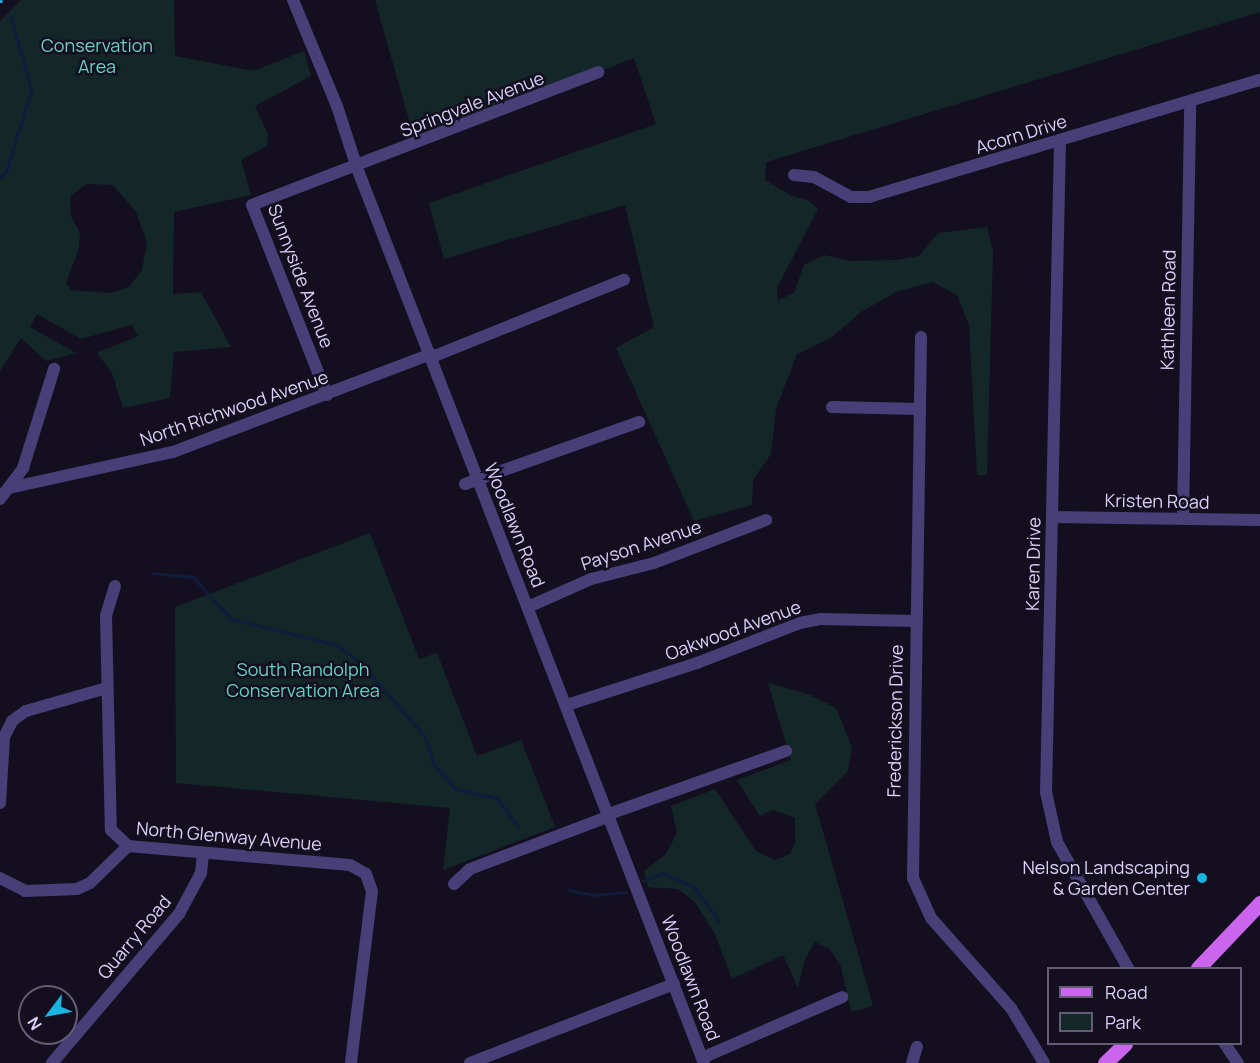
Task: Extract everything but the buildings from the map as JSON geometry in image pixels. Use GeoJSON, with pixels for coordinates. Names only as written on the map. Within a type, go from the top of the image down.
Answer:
{"type":"FeatureCollection","features":[{"type":"Feature","properties":{"kind":"main road"},"geometry":{"type":"LineString","coordinates":[[1200,967],[1260,903]]}},
{"type":"Feature","properties":{"kind":"main road"},"geometry":{"type":"LineString","coordinates":[[1105,1063],[1124,1045]]}},
{"type":"Feature","properties":{"kind":"street","name":"Woodlawn Road"},"geometry":{"type":"LineString","coordinates":[[293,0],[337,106],[357,168],[431,356],[471,482],[528,607],[703,1060]]}},
{"type":"Feature","properties":{"kind":"street","name":"Springvale Avenue"},"geometry":{"type":"LineString","coordinates":[[357,168],[598,72]]}},
{"type":"Feature","properties":{"kind":"street","name":"Acorn Drive"},"geometry":{"type":"LineString","coordinates":[[794,175],[813,177],[851,197],[869,197],[1260,80]]}},
{"type":"Feature","properties":{"kind":"street","name":"Kathleen Road"},"geometry":{"type":"LineString","coordinates":[[1183,519],[1190,101]]}},
{"type":"Feature","properties":{"kind":"street","name":"Karen Drive"},"geometry":{"type":"LineString","coordinates":[[1059,141],[1048,812],[1064,856],[1127,967]]}},
{"type":"Feature","properties":{"kind":"street","name":"Sunnyside Avenue"},"geometry":{"type":"LineString","coordinates":[[327,395],[252,206],[357,168]]}},
{"type":"Feature","properties":{"kind":"street","name":"North Richwood Avenue"},"geometry":{"type":"LineString","coordinates":[[9,488],[172,452],[431,356],[624,280]]}},
{"type":"Feature","properties":{"kind":"street","name":"Frederickson Drive"},"geometry":{"type":"LineString","coordinates":[[921,337],[913,878],[931,918],[1011,1008],[1044,1063]]}},
{"type":"Feature","properties":{"kind":"street"},"geometry":{"type":"LineString","coordinates":[[0,499],[23,468],[54,369]]}},
{"type":"Feature","properties":{"kind":"street"},"geometry":{"type":"LineString","coordinates":[[832,406],[919,409]]}},
{"type":"Feature","properties":{"kind":"street"},"geometry":{"type":"LineString","coordinates":[[471,482],[639,422]]}},
{"type":"Feature","properties":{"kind":"street","name":"Kristen Road"},"geometry":{"type":"LineString","coordinates":[[1052,517],[1260,520]]}},
{"type":"Feature","properties":{"kind":"street","name":"Payson Avenue"},"geometry":{"type":"LineString","coordinates":[[528,607],[591,579],[654,562],[766,520]]}},
{"type":"Feature","properties":{"kind":"street","name":"North Glenway Avenue"},"geometry":{"type":"LineString","coordinates":[[115,586],[106,616],[109,822],[115,837],[128,846],[350,865],[366,874],[372,891],[351,1063]]}},
{"type":"Feature","properties":{"kind":"street","name":"Oakwood Avenue"},"geometry":{"type":"LineString","coordinates":[[567,705],[697,663],[800,623],[820,619],[916,621]]}},
{"type":"Feature","properties":{"kind":"street"},"geometry":{"type":"LineString","coordinates":[[0,803],[4,737],[12,721],[26,711],[107,688]]}},
{"type":"Feature","properties":{"kind":"street"},"geometry":{"type":"LineString","coordinates":[[454,884],[470,870],[610,815],[786,751]]}},
{"type":"Feature","properties":{"kind":"street"},"geometry":{"type":"LineString","coordinates":[[0,878],[25,891],[77,889],[90,883],[128,846]]}},
{"type":"Feature","properties":{"kind":"street","name":"Quarry Road"},"geometry":{"type":"LineString","coordinates":[[52,1063],[179,914],[201,873],[203,853]]}},
{"type":"Feature","properties":{"kind":"street"},"geometry":{"type":"LineString","coordinates":[[470,1063],[674,984]]}},
{"type":"Feature","properties":{"kind":"street"},"geometry":{"type":"LineString","coordinates":[[703,1060],[842,997]]}},
{"type":"Feature","properties":{"kind":"street"},"geometry":{"type":"LineString","coordinates":[[1226,1045],[1238,1063]]}},
{"type":"Feature","properties":{"kind":"street"},"geometry":{"type":"LineString","coordinates":[[912,1063],[916,1047]]}},
{"type":"Feature","properties":{"kind":"green space","name":"Conservation Area"},"geometry":{"type":"Polygon","coordinates":[[[21,0],[174,0],[175,56],[254,71],[304,51],[311,76],[255,106],[268,134],[267,146],[241,160],[251,195],[174,212],[173,294],[201,292],[231,347],[174,352],[170,398],[123,408],[112,373],[97,353],[138,336],[132,325],[81,339],[37,314],[30,327],[76,353],[46,361],[21,338],[0,371],[0,21],[21,0]],[[86,184],[70,197],[71,216],[80,233],[79,248],[66,283],[71,290],[111,293],[129,287],[142,270],[147,242],[136,212],[113,185],[86,184]]]}},
{"type":"Feature","properties":{"kind":"green space"},"geometry":{"type":"Polygon","coordinates":[[[375,0],[1260,0],[1260,12],[766,162],[765,180],[792,196],[808,200],[818,209],[777,288],[778,300],[794,293],[804,265],[824,255],[850,261],[896,260],[919,256],[938,233],[987,227],[993,251],[987,475],[977,475],[969,325],[957,295],[932,282],[896,292],[861,312],[832,337],[797,354],[776,409],[771,454],[753,480],[752,505],[694,521],[616,348],[654,327],[625,205],[444,259],[429,203],[656,124],[634,58],[416,145],[375,0]]]}},
{"type":"Feature","properties":{"kind":"green space","name":"South Randolph Conservation Area"},"geometry":{"type":"Polygon","coordinates":[[[370,533],[419,659],[437,653],[477,756],[521,740],[555,827],[443,870],[450,808],[176,783],[175,607],[370,533]]]}},
{"type":"Feature","properties":{"kind":"green space"},"geometry":{"type":"Polygon","coordinates":[[[768,683],[808,694],[836,708],[852,747],[848,771],[815,804],[873,1006],[851,1012],[841,967],[830,949],[815,942],[805,959],[798,988],[783,955],[732,979],[715,934],[694,901],[678,889],[648,887],[644,871],[666,854],[677,833],[671,806],[715,789],[756,851],[775,860],[790,854],[795,843],[795,818],[773,810],[760,816],[737,780],[791,760],[768,683]]]}},
{"type":"Feature","properties":{"kind":"waterway"},"geometry":{"type":"LineString","coordinates":[[0,177],[6,172],[31,90],[11,17]]}},
{"type":"Feature","properties":{"kind":"waterway"},"geometry":{"type":"LineString","coordinates":[[153,573],[193,577],[231,619],[337,645],[361,663],[425,737],[433,764],[456,789],[497,798],[519,828]]}},
{"type":"Feature","properties":{"kind":"waterway"},"geometry":{"type":"LineString","coordinates":[[643,881],[662,873],[694,887],[719,921]]}},
{"type":"Feature","properties":{"kind":"waterway"},"geometry":{"type":"LineString","coordinates":[[568,890],[593,895],[626,892]]}},
{"type":"Feature","properties":{"kind":"place","name":"Nelson Landscaping & Garden Center"},"geometry":{"type":"Point","coordinates":[1202,878]}}]}
